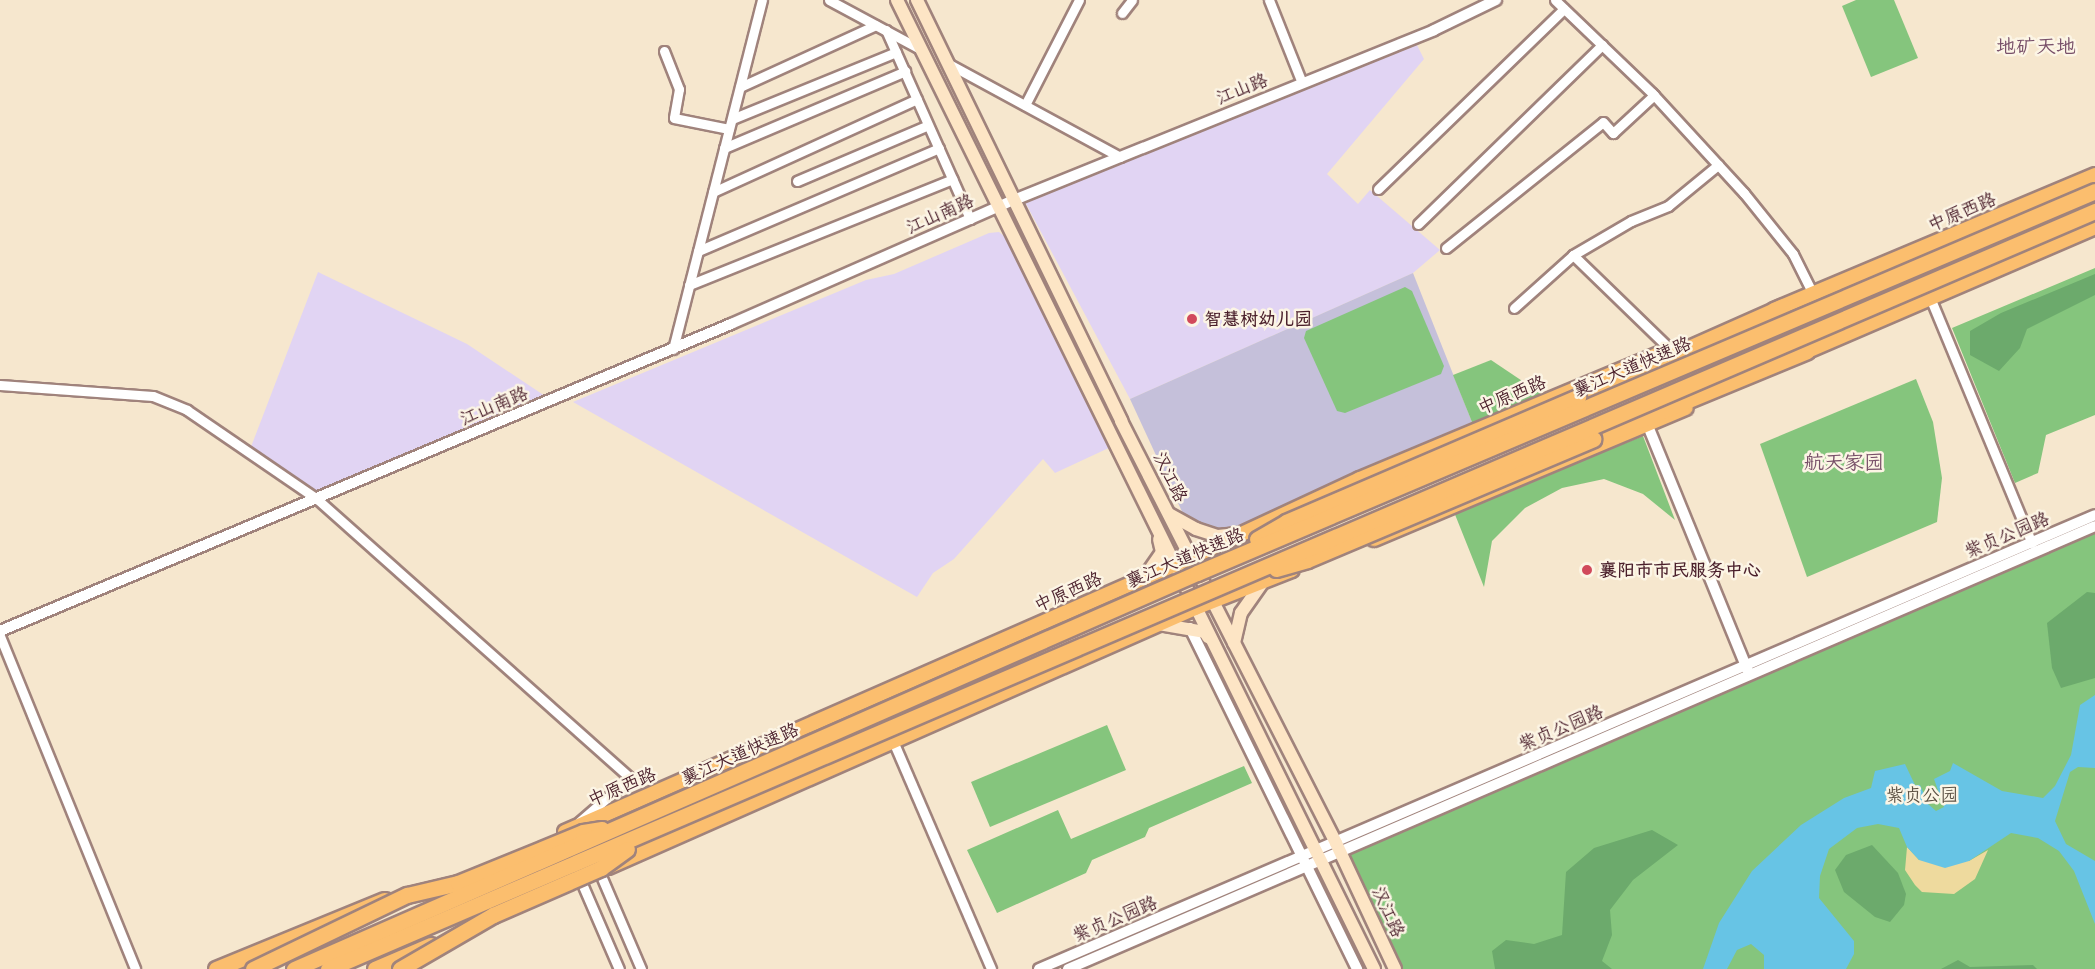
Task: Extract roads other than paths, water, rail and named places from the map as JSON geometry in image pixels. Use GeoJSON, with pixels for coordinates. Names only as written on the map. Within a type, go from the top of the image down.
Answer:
{"type":"FeatureCollection","features":[{"type":"Feature","properties":{"kind":"highway","name":"襄江大道快速路"},"geometry":{"type":"LineString","coordinates":[[294,969],[1123,606],[2095,191]]}},
{"type":"Feature","properties":{"kind":"highway","name":"襄江大道快速路"},"geometry":{"type":"LineString","coordinates":[[328,969],[645,834],[1130,622],[2095,211]]}},
{"type":"Feature","properties":{"kind":"highway"},"geometry":{"type":"LineString","coordinates":[[1123,606],[1155,584],[1249,543],[1286,522],[1783,306]]}},
{"type":"Feature","properties":{"kind":"highway"},"geometry":{"type":"LineString","coordinates":[[1130,622],[1167,614],[1262,573],[1307,560],[1807,351]]}},
{"type":"Feature","properties":{"kind":"highway"},"geometry":{"type":"LineString","coordinates":[[218,969],[342,916],[407,895],[458,883],[583,832],[631,823]]}},
{"type":"Feature","properties":{"kind":"highway"},"geometry":{"type":"LineString","coordinates":[[400,969],[493,915],[601,868],[645,834]]}},
{"type":"Feature","properties":{"kind":"highway"},"geometry":{"type":"LineString","coordinates":[[253,969],[407,895]]}},
{"type":"Feature","properties":{"kind":"main road","name":"汉江路"},"geometry":{"type":"LineString","coordinates":[[897,0],[1374,969]]}},
{"type":"Feature","properties":{"kind":"main road","name":"汉江路"},"geometry":{"type":"LineString","coordinates":[[917,0],[1169,514],[1339,848],[1395,969]]}},
{"type":"Feature","properties":{"kind":"main road","name":"中原西路"},"geometry":{"type":"LineString","coordinates":[[218,969],[288,950],[1176,565],[1360,479],[1670,349],[1912,254],[2095,175]]}},
{"type":"Feature","properties":{"kind":"main road"},"geometry":{"type":"LineString","coordinates":[[375,969],[1213,600],[1408,526],[1648,426],[1807,351],[1931,301],[2095,227]]}},
{"type":"Feature","properties":{"kind":"main road"},"geometry":{"type":"LineString","coordinates":[[1169,514],[1196,530],[1218,536],[1244,533]]}},
{"type":"Feature","properties":{"kind":"main road"},"geometry":{"type":"LineString","coordinates":[[1142,579],[1162,552],[1155,523]]}},
{"type":"Feature","properties":{"kind":"main road"},"geometry":{"type":"LineString","coordinates":[[1234,643],[1241,613],[1251,594],[1264,581]]}},
{"type":"Feature","properties":{"kind":"main road"},"geometry":{"type":"LineString","coordinates":[[1159,624],[1205,632],[1216,650]]}},
{"type":"Feature","properties":{"kind":"street"},"geometry":{"type":"LineString","coordinates":[[673,348],[762,0]]}},
{"type":"Feature","properties":{"kind":"street"},"geometry":{"type":"LineString","coordinates":[[829,0],[920,49]]}},
{"type":"Feature","properties":{"kind":"street"},"geometry":{"type":"LineString","coordinates":[[1025,105],[1079,0]]}},
{"type":"Feature","properties":{"kind":"street"},"geometry":{"type":"LineString","coordinates":[[1122,13],[1132,0]]}},
{"type":"Feature","properties":{"kind":"street"},"geometry":{"type":"LineString","coordinates":[[1269,0],[1302,83]]}},
{"type":"Feature","properties":{"kind":"street","name":"江山路"},"geometry":{"type":"LineString","coordinates":[[999,207],[1302,83],[1494,0]]}},
{"type":"Feature","properties":{"kind":"street"},"geometry":{"type":"LineString","coordinates":[[1555,0],[1654,95],[1718,165],[1793,254],[1813,294]]}},
{"type":"Feature","properties":{"kind":"street"},"geometry":{"type":"LineString","coordinates":[[1378,189],[1564,9]]}},
{"type":"Feature","properties":{"kind":"street"},"geometry":{"type":"LineString","coordinates":[[740,87],[876,25]]}},
{"type":"Feature","properties":{"kind":"street"},"geometry":{"type":"LineString","coordinates":[[886,30],[970,219]]}},
{"type":"Feature","properties":{"kind":"street"},"geometry":{"type":"LineString","coordinates":[[1418,224],[1602,45]]}},
{"type":"Feature","properties":{"kind":"street"},"geometry":{"type":"LineString","coordinates":[[664,51],[679,89],[674,118],[730,124],[896,52]]}},
{"type":"Feature","properties":{"kind":"street"},"geometry":{"type":"LineString","coordinates":[[947,63],[1120,156]]}},
{"type":"Feature","properties":{"kind":"street"},"geometry":{"type":"LineString","coordinates":[[724,148],[904,71]]}},
{"type":"Feature","properties":{"kind":"street"},"geometry":{"type":"LineString","coordinates":[[1446,248],[1603,122],[1613,134],[1654,95]]}},
{"type":"Feature","properties":{"kind":"street"},"geometry":{"type":"LineString","coordinates":[[713,192],[917,99]]}},
{"type":"Feature","properties":{"kind":"street"},"geometry":{"type":"LineString","coordinates":[[797,181],[928,125]]}},
{"type":"Feature","properties":{"kind":"street"},"geometry":{"type":"LineString","coordinates":[[698,251],[939,147]]}},
{"type":"Feature","properties":{"kind":"street"},"geometry":{"type":"LineString","coordinates":[[1514,308],[1573,255],[1631,221],[1668,206],[1718,165]]}},
{"type":"Feature","properties":{"kind":"street"},"geometry":{"type":"LineString","coordinates":[[689,285],[953,179]]}},
{"type":"Feature","properties":{"kind":"street","name":"江山南路"},"geometry":{"type":"LineString","coordinates":[[0,631],[673,348],[999,207]]}},
{"type":"Feature","properties":{"kind":"street"},"geometry":{"type":"LineString","coordinates":[[1912,254],[2032,543]]}},
{"type":"Feature","properties":{"kind":"street"},"geometry":{"type":"LineString","coordinates":[[1573,255],[1670,349]]}},
{"type":"Feature","properties":{"kind":"street"},"geometry":{"type":"LineString","coordinates":[[0,385],[153,396],[187,410],[317,499],[630,778],[571,829]]}},
{"type":"Feature","properties":{"kind":"street"},"geometry":{"type":"LineString","coordinates":[[1648,426],[1748,671]]}},
{"type":"Feature","properties":{"kind":"street","name":"紫贞公园路"},"geometry":{"type":"LineString","coordinates":[[1748,671],[2095,515]]}},
{"type":"Feature","properties":{"kind":"street","name":"紫贞公园路"},"geometry":{"type":"LineString","coordinates":[[1039,969],[1320,857],[1748,671],[2095,526]]}},
{"type":"Feature","properties":{"kind":"street"},"geometry":{"type":"LineString","coordinates":[[1190,628],[1358,969]]}},
{"type":"Feature","properties":{"kind":"street"},"geometry":{"type":"LineString","coordinates":[[0,636],[135,969]]}},
{"type":"Feature","properties":{"kind":"street"},"geometry":{"type":"LineString","coordinates":[[892,741],[991,969]]}},
{"type":"Feature","properties":{"kind":"street","name":"紫贞公园路"},"geometry":{"type":"LineString","coordinates":[[1068,969],[1305,863]]}},
{"type":"Feature","properties":{"kind":"street"},"geometry":{"type":"LineString","coordinates":[[599,871],[641,969]]}},
{"type":"Feature","properties":{"kind":"street"},"geometry":{"type":"LineString","coordinates":[[580,879],[619,969]]}},
{"type":"Feature","properties":{"kind":"water"},"geometry":{"type":"Polygon","coordinates":[[[2095,695],[2095,768],[2078,767],[2070,772],[2055,821],[2066,844],[2095,861],[2095,924],[2074,871],[2059,851],[2038,838],[2011,833],[1969,861],[1945,868],[1919,860],[1907,847],[1899,828],[1878,824],[1857,828],[1829,849],[1820,876],[1819,898],[1854,941],[1854,954],[1846,969],[1764,969],[1764,955],[1751,944],[1737,950],[1727,969],[1703,969],[1719,923],[1752,871],[1801,825],[1844,798],[1871,788],[1875,771],[1905,764],[1915,785],[1920,785],[1928,804],[1936,811],[1944,807],[1934,779],[1950,771],[1953,763],[2002,791],[2043,798],[2055,786],[2071,755],[2080,705],[2095,695]]]}},
{"type":"Feature","properties":{"kind":"place","name":"智慧树幼儿园"},"geometry":{"type":"Point","coordinates":[1192,319]}},
{"type":"Feature","properties":{"kind":"place","name":"襄阳市市民服务中心"},"geometry":{"type":"Point","coordinates":[1587,570]}},
{"type":"Feature","properties":{"kind":"district","name":"地矿天地"},"geometry":{"type":"Point","coordinates":[2036,46]}},
{"type":"Feature","properties":{"kind":"district","name":"航天家园"},"geometry":{"type":"Point","coordinates":[1844,462]}},
{"type":"Feature","properties":{"kind":"park label","name":"紫贞公园"},"geometry":{"type":"Point","coordinates":[1922,795]}}]}
